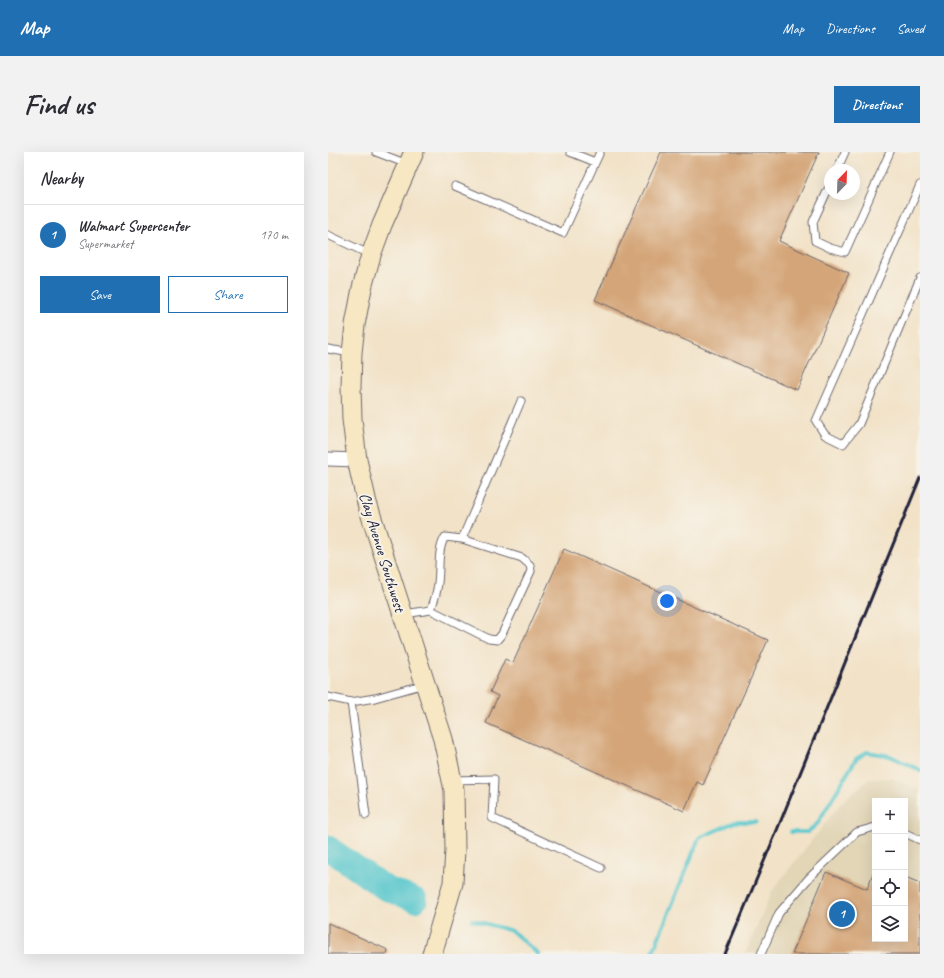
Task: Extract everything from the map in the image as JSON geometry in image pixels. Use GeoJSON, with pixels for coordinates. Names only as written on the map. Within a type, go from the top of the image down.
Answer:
{"type":"FeatureCollection","features":[{"type":"Feature","properties":{"kind":"street","name":"Clay Avenue Southwest"},"geometry":{"type":"LineString","coordinates":[[412,158],[382,225],[371,255],[362,288],[355,325],[352,353],[351,403],[357,460],[367,503],[443,738],[454,790],[456,850],[453,883],[432,954]]}},
{"type":"Feature","properties":{"kind":"street"},"geometry":{"type":"LineString","coordinates":[[328,459],[357,460]]}},
{"type":"Feature","properties":{"kind":"lane"},"geometry":{"type":"LineString","coordinates":[[376,152],[412,158]]}},
{"type":"Feature","properties":{"kind":"lane"},"geometry":{"type":"LineString","coordinates":[[570,152],[595,162]]}},
{"type":"Feature","properties":{"kind":"lane"},"geometry":{"type":"LineString","coordinates":[[455,186],[563,233],[600,152]]}},
{"type":"Feature","properties":{"kind":"lane"},"geometry":{"type":"LineString","coordinates":[[840,164],[845,152]]}},
{"type":"Feature","properties":{"kind":"lane"},"geometry":{"type":"LineString","coordinates":[[824,198],[813,222],[815,241],[830,248],[845,252],[890,152]]}},
{"type":"Feature","properties":{"kind":"lane"},"geometry":{"type":"LineString","coordinates":[[920,185],[816,421],[826,435],[843,444],[858,424],[920,278]]}},
{"type":"Feature","properties":{"kind":"lane"},"geometry":{"type":"LineString","coordinates":[[328,235],[371,255]]}},
{"type":"Feature","properties":{"kind":"lane"},"geometry":{"type":"LineString","coordinates":[[328,349],[352,353]]}},
{"type":"Feature","properties":{"kind":"lane"},"geometry":{"type":"LineString","coordinates":[[462,539],[521,401]]}},
{"type":"Feature","properties":{"kind":"lane"},"geometry":{"type":"LineString","coordinates":[[402,614],[431,610],[489,639],[497,640],[502,634],[531,571],[530,565],[522,558],[462,539],[446,537],[443,542],[437,590],[431,610]]}},
{"type":"Feature","properties":{"kind":"lane"},"geometry":{"type":"LineString","coordinates":[[328,697],[351,702],[375,698],[425,684]]}},
{"type":"Feature","properties":{"kind":"lane"},"geometry":{"type":"LineString","coordinates":[[351,702],[366,815]]}},
{"type":"Feature","properties":{"kind":"lane"},"geometry":{"type":"LineString","coordinates":[[452,780],[494,779],[492,818],[601,868]]}},
{"type":"Feature","properties":{"kind":"lane"},"geometry":{"type":"LineString","coordinates":[[761,954],[779,912],[810,878],[857,832],[872,828]]}},
{"type":"Feature","properties":{"kind":"lane"},"geometry":{"type":"LineString","coordinates":[[907,834],[920,840]]}},
{"type":"Feature","properties":{"kind":"shaded area"},"geometry":{"type":"Polygon","coordinates":[[[892,778],[920,790],[920,954],[745,954],[772,891],[841,803],[869,779],[892,778]]]}},
{"type":"Feature","properties":{"kind":"building"},"geometry":{"type":"Polygon","coordinates":[[[661,152],[819,152],[779,241],[849,273],[797,390],[595,300],[661,152]]]}},
{"type":"Feature","properties":{"kind":"building"},"geometry":{"type":"Polygon","coordinates":[[[564,549],[768,640],[703,785],[697,782],[684,811],[486,723],[498,696],[490,692],[505,659],[513,663],[564,549]]]}},
{"type":"Feature","properties":{"kind":"building"},"geometry":{"type":"Polygon","coordinates":[[[826,872],[867,889],[872,876],[872,942],[908,942],[908,878],[920,883],[920,954],[792,954],[826,872]]]}},
{"type":"Feature","properties":{"kind":"building"},"geometry":{"type":"Polygon","coordinates":[[[328,923],[388,950],[387,954],[328,954],[328,923]]]}},
{"type":"Feature","properties":{"kind":"waterway"},"geometry":{"type":"LineString","coordinates":[[791,832],[808,832],[817,824],[856,759],[867,752],[890,756],[920,770]]}},
{"type":"Feature","properties":{"kind":"waterway"},"geometry":{"type":"LineString","coordinates":[[652,954],[699,838],[735,822],[756,822]]}},
{"type":"Feature","properties":{"kind":"waterway"},"geometry":{"type":"LineString","coordinates":[[328,848],[385,888],[415,900]]}},
{"type":"Feature","properties":{"kind":"waterway"},"geometry":{"type":"LineString","coordinates":[[472,920],[512,931],[538,954]]}},
{"type":"Feature","properties":{"kind":"railway"},"geometry":{"type":"LineString","coordinates":[[725,954],[773,840],[920,478]]}},
{"type":"Feature","properties":{"kind":"place","name":"Walmart Supercenter"},"geometry":{"type":"Point","coordinates":[842,914]}}]}
